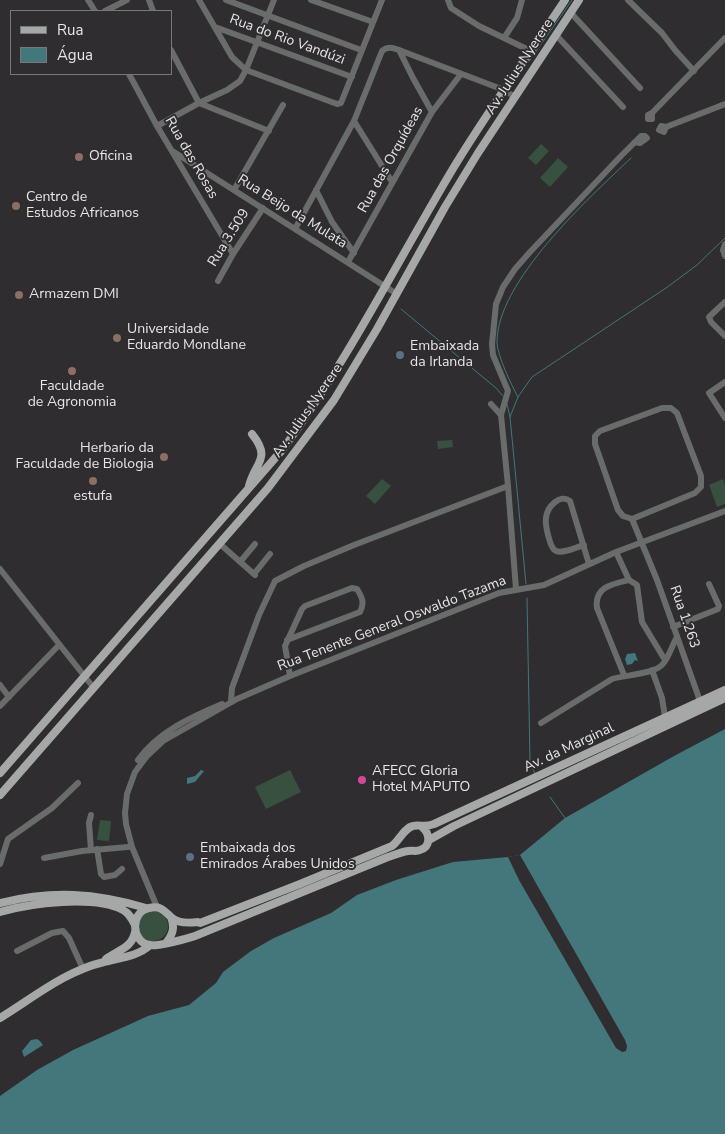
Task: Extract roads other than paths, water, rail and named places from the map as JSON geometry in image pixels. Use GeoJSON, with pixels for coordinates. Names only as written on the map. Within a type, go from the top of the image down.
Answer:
{"type":"FeatureCollection","features":[{"type":"Feature","properties":{"kind":"main road","name":"Av. Julius Nyerere"},"geometry":{"type":"LineString","coordinates":[[0,773],[278,456],[298,429],[366,321],[449,175],[565,0]]}},
{"type":"Feature","properties":{"kind":"main road","name":"Av. Julius Nyerere"},"geometry":{"type":"LineString","coordinates":[[0,794],[268,488],[340,392],[473,160],[579,0]]}},
{"type":"Feature","properties":{"kind":"main road"},"geometry":{"type":"LineString","coordinates":[[248,490],[262,455],[262,449],[252,434]]}},
{"type":"Feature","properties":{"kind":"main road","name":"Av. da Marginal"},"geometry":{"type":"LineString","coordinates":[[0,1018],[54,982],[83,969],[144,951],[150,945],[180,941],[195,936],[388,857],[411,850],[422,850],[426,847],[429,840],[454,826],[721,697],[725,690]]}},
{"type":"Feature","properties":{"kind":"main road","name":"Av. da Marginal"},"geometry":{"type":"LineString","coordinates":[[157,907],[165,910],[178,921],[200,923],[392,846],[412,826],[423,828],[451,817],[700,701],[721,697]]}},
{"type":"Feature","properties":{"kind":"main road"},"geometry":{"type":"LineString","coordinates":[[423,828],[428,833],[429,840]]}},
{"type":"Feature","properties":{"kind":"main road"},"geometry":{"type":"LineString","coordinates":[[405,832],[403,840],[407,848],[411,850]]}},
{"type":"Feature","properties":{"kind":"main road"},"geometry":{"type":"LineString","coordinates":[[0,903],[45,894],[70,894],[96,896],[147,908],[157,907]]}},
{"type":"Feature","properties":{"kind":"main road"},"geometry":{"type":"LineString","coordinates":[[0,912],[51,903],[98,903],[128,913],[141,940],[150,945]]}},
{"type":"Feature","properties":{"kind":"main road"},"geometry":{"type":"LineString","coordinates":[[103,962],[124,950],[133,940],[138,915],[147,908]]}},
{"type":"Feature","properties":{"kind":"main road"},"geometry":{"type":"LineString","coordinates":[[166,943],[174,928],[172,917]]}},
{"type":"Feature","properties":{"kind":"street"},"geometry":{"type":"LineString","coordinates":[[107,10],[127,0]]}},
{"type":"Feature","properties":{"kind":"street"},"geometry":{"type":"LineString","coordinates":[[200,0],[232,58],[246,70],[337,104],[341,103],[382,0]]}},
{"type":"Feature","properties":{"kind":"street"},"geometry":{"type":"LineString","coordinates":[[226,0],[361,50]]}},
{"type":"Feature","properties":{"kind":"street"},"geometry":{"type":"LineString","coordinates":[[157,126],[227,90],[240,81],[274,0]]}},
{"type":"Feature","properties":{"kind":"street"},"geometry":{"type":"LineString","coordinates":[[311,0],[373,22]]}},
{"type":"Feature","properties":{"kind":"street"},"geometry":{"type":"LineString","coordinates":[[448,0],[452,8],[479,26],[531,51]]}},
{"type":"Feature","properties":{"kind":"street"},"geometry":{"type":"LineString","coordinates":[[628,0],[662,33],[674,50],[694,71]]}},
{"type":"Feature","properties":{"kind":"street"},"geometry":{"type":"LineString","coordinates":[[504,38],[517,18],[520,1]]}},
{"type":"Feature","properties":{"kind":"street"},"geometry":{"type":"LineString","coordinates":[[570,13],[640,88]]}},
{"type":"Feature","properties":{"kind":"street","name":"Rua do Rio Vandúzi"},"geometry":{"type":"LineString","coordinates":[[214,27],[352,77]]}},
{"type":"Feature","properties":{"kind":"street"},"geometry":{"type":"LineString","coordinates":[[556,35],[623,107]]}},
{"type":"Feature","properties":{"kind":"street"},"geometry":{"type":"LineString","coordinates":[[652,113],[724,42]]}},
{"type":"Feature","properties":{"kind":"street"},"geometry":{"type":"LineString","coordinates":[[295,229],[354,121],[382,51],[389,47],[399,50],[504,90],[515,97]]}},
{"type":"Feature","properties":{"kind":"street"},"geometry":{"type":"LineString","coordinates":[[399,50],[432,112]]}},
{"type":"Feature","properties":{"kind":"street"},"geometry":{"type":"LineString","coordinates":[[172,52],[199,103],[269,131]]}},
{"type":"Feature","properties":{"kind":"street","name":"Rua das Orquídeas"},"geometry":{"type":"LineString","coordinates":[[348,262],[432,112],[461,74]]}},
{"type":"Feature","properties":{"kind":"street","name":"Rua das Rosas"},"geometry":{"type":"LineString","coordinates":[[130,75],[157,126],[174,152],[232,254]]}},
{"type":"Feature","properties":{"kind":"street"},"geometry":{"type":"LineString","coordinates":[[666,127],[725,104]]}},
{"type":"Feature","properties":{"kind":"street"},"geometry":{"type":"LineString","coordinates":[[234,190],[283,105]]}},
{"type":"Feature","properties":{"kind":"street"},"geometry":{"type":"LineString","coordinates":[[354,121],[392,182]]}},
{"type":"Feature","properties":{"kind":"street"},"geometry":{"type":"LineString","coordinates":[[516,589],[502,412],[508,391],[493,355],[492,344],[496,304],[503,287],[516,268],[635,142]]}},
{"type":"Feature","properties":{"kind":"street","name":"Rua Beijo da Mulata"},"geometry":{"type":"LineString","coordinates":[[174,152],[385,285],[396,294]]}},
{"type":"Feature","properties":{"kind":"street"},"geometry":{"type":"LineString","coordinates":[[316,190],[332,222],[354,253]]}},
{"type":"Feature","properties":{"kind":"street","name":"Rua 3.509"},"geometry":{"type":"LineString","coordinates":[[218,281],[232,254],[263,208]]}},
{"type":"Feature","properties":{"kind":"street"},"geometry":{"type":"LineString","coordinates":[[725,244],[723,250],[725,256]]}},
{"type":"Feature","properties":{"kind":"street"},"geometry":{"type":"LineString","coordinates":[[725,302],[709,317],[711,322],[725,336]]}},
{"type":"Feature","properties":{"kind":"street"},"geometry":{"type":"LineString","coordinates":[[725,382],[709,393],[725,418]]}},
{"type":"Feature","properties":{"kind":"street"},"geometry":{"type":"LineString","coordinates":[[491,404],[502,412]]}},
{"type":"Feature","properties":{"kind":"street"},"geometry":{"type":"LineString","coordinates":[[662,408],[671,408],[677,413],[701,476],[700,487],[695,493],[632,519],[623,516],[618,510],[595,436],[600,431],[662,408]]}},
{"type":"Feature","properties":{"kind":"street"},"geometry":{"type":"LineString","coordinates":[[234,700],[231,693],[235,679],[259,615],[275,581],[304,566],[354,545],[508,486]]}},
{"type":"Feature","properties":{"kind":"street"},"geometry":{"type":"LineString","coordinates":[[495,491],[503,491],[509,495]]}},
{"type":"Feature","properties":{"kind":"street"},"geometry":{"type":"LineString","coordinates":[[584,545],[559,552],[551,547],[546,515],[560,498],[570,501],[584,545],[590,564]]}},
{"type":"Feature","properties":{"kind":"street","name":"Rua Tenente General Oswaldo Tazama"},"geometry":{"type":"LineString","coordinates":[[147,908],[146,894],[128,847],[122,824],[122,801],[126,782],[136,762],[151,744],[171,730],[201,713],[483,599],[516,589],[544,585],[616,552],[725,511]]}},
{"type":"Feature","properties":{"kind":"street","name":"Rua 1.263"},"geometry":{"type":"LineString","coordinates":[[632,519],[657,580],[700,701]]}},
{"type":"Feature","properties":{"kind":"street"},"geometry":{"type":"LineString","coordinates":[[220,544],[254,575],[270,554]]}},
{"type":"Feature","properties":{"kind":"street"},"geometry":{"type":"LineString","coordinates":[[240,562],[255,544]]}},
{"type":"Feature","properties":{"kind":"street"},"geometry":{"type":"LineString","coordinates":[[616,552],[629,580],[637,585],[642,622],[665,660]]}},
{"type":"Feature","properties":{"kind":"street"},"geometry":{"type":"LineString","coordinates":[[0,569],[93,687]]}},
{"type":"Feature","properties":{"kind":"street"},"geometry":{"type":"LineString","coordinates":[[624,675],[596,608],[596,598],[605,588],[629,580]]}},
{"type":"Feature","properties":{"kind":"street"},"geometry":{"type":"LineString","coordinates":[[674,627],[718,609],[719,606],[709,584]]}},
{"type":"Feature","properties":{"kind":"street"},"geometry":{"type":"LineString","coordinates":[[287,640],[360,612],[363,601],[357,589],[352,588],[305,606],[287,640],[286,652],[290,676]]}},
{"type":"Feature","properties":{"kind":"street"},"geometry":{"type":"LineString","coordinates":[[541,723],[601,684],[624,675],[660,667],[677,637]]}},
{"type":"Feature","properties":{"kind":"street"},"geometry":{"type":"LineString","coordinates":[[0,706],[58,645]]}},
{"type":"Feature","properties":{"kind":"street"},"geometry":{"type":"LineString","coordinates":[[652,670],[662,698],[665,717]]}},
{"type":"Feature","properties":{"kind":"street"},"geometry":{"type":"LineString","coordinates":[[0,685],[9,696]]}},
{"type":"Feature","properties":{"kind":"street","name":"Rua Tenente General Oswaldo Tazama"},"geometry":{"type":"LineString","coordinates":[[157,907],[132,847],[126,824],[124,813],[130,783],[140,764],[154,748],[234,700]]}},
{"type":"Feature","properties":{"kind":"street"},"geometry":{"type":"LineString","coordinates":[[0,864],[8,839],[52,808],[78,783]]}},
{"type":"Feature","properties":{"kind":"street"},"geometry":{"type":"LineString","coordinates":[[91,815],[89,823],[101,874],[104,877],[115,875],[122,869]]}},
{"type":"Feature","properties":{"kind":"street"},"geometry":{"type":"LineString","coordinates":[[44,858],[128,847]]}},
{"type":"Feature","properties":{"kind":"street"},"geometry":{"type":"LineString","coordinates":[[17,951],[52,933],[63,931],[69,938],[83,969]]}},
{"type":"Feature","properties":{"kind":"water"},"geometry":{"type":"Polygon","coordinates":[[[635,653],[638,661],[635,660],[632,664],[627,665],[625,659],[627,654],[635,653]]]}},
{"type":"Feature","properties":{"kind":"water"},"geometry":{"type":"Polygon","coordinates":[[[725,729],[725,1134],[0,1134],[0,1096],[37,1070],[73,1050],[148,1016],[189,1005],[216,983],[223,972],[251,951],[274,938],[331,913],[357,895],[396,880],[453,862],[520,855],[565,818],[725,729]]]}},
{"type":"Feature","properties":{"kind":"water"},"geometry":{"type":"Polygon","coordinates":[[[201,770],[204,771],[195,782],[187,784],[187,778],[195,776],[201,770]]]}},
{"type":"Feature","properties":{"kind":"water"},"geometry":{"type":"Polygon","coordinates":[[[37,1039],[43,1045],[24,1057],[22,1051],[31,1040],[37,1039]]]}},
{"type":"Feature","properties":{"kind":"waterway"},"geometry":{"type":"LineString","coordinates":[[528,63],[572,0]]}},
{"type":"Feature","properties":{"kind":"waterway"},"geometry":{"type":"LineString","coordinates":[[518,397],[502,363],[497,343],[501,319],[512,294],[528,268],[548,243],[592,195],[631,158]]}},
{"type":"Feature","properties":{"kind":"waterway"},"geometry":{"type":"LineString","coordinates":[[510,417],[518,397],[532,377],[666,288],[697,265],[725,238]]}},
{"type":"Feature","properties":{"kind":"waterway"},"geometry":{"type":"LineString","coordinates":[[401,309],[496,388],[503,396]]}},
{"type":"Feature","properties":{"kind":"waterway"},"geometry":{"type":"LineString","coordinates":[[507,404],[510,417],[526,584]]}},
{"type":"Feature","properties":{"kind":"waterway"},"geometry":{"type":"LineString","coordinates":[[527,598],[530,762],[535,774]]}},
{"type":"Feature","properties":{"kind":"waterway"},"geometry":{"type":"LineString","coordinates":[[550,797],[565,818]]}},
{"type":"Feature","properties":{"kind":"place","name":"Oficina"},"geometry":{"type":"Point","coordinates":[79,157]}},
{"type":"Feature","properties":{"kind":"place","name":"Centro de Estudos Africanos"},"geometry":{"type":"Point","coordinates":[16,206]}},
{"type":"Feature","properties":{"kind":"place","name":"Armazem DMI"},"geometry":{"type":"Point","coordinates":[19,295]}},
{"type":"Feature","properties":{"kind":"place","name":"Universidade Eduardo Mondlane"},"geometry":{"type":"Point","coordinates":[117,338]}},
{"type":"Feature","properties":{"kind":"place","name":"Embaixada da Irlanda"},"geometry":{"type":"Point","coordinates":[400,355]}},
{"type":"Feature","properties":{"kind":"place","name":"Faculdade de Agronomia"},"geometry":{"type":"Point","coordinates":[72,371]}},
{"type":"Feature","properties":{"kind":"place","name":"Herbario da Faculdade de Biologia"},"geometry":{"type":"Point","coordinates":[164,457]}},
{"type":"Feature","properties":{"kind":"place","name":"estufa"},"geometry":{"type":"Point","coordinates":[93,481]}},
{"type":"Feature","properties":{"kind":"place","name":"AFECC Gloria Hotel MAPUTO"},"geometry":{"type":"Point","coordinates":[362,780]}},
{"type":"Feature","properties":{"kind":"place","name":"Embaixada dos Emirados Árabes Unidos"},"geometry":{"type":"Point","coordinates":[190,857]}}]}
